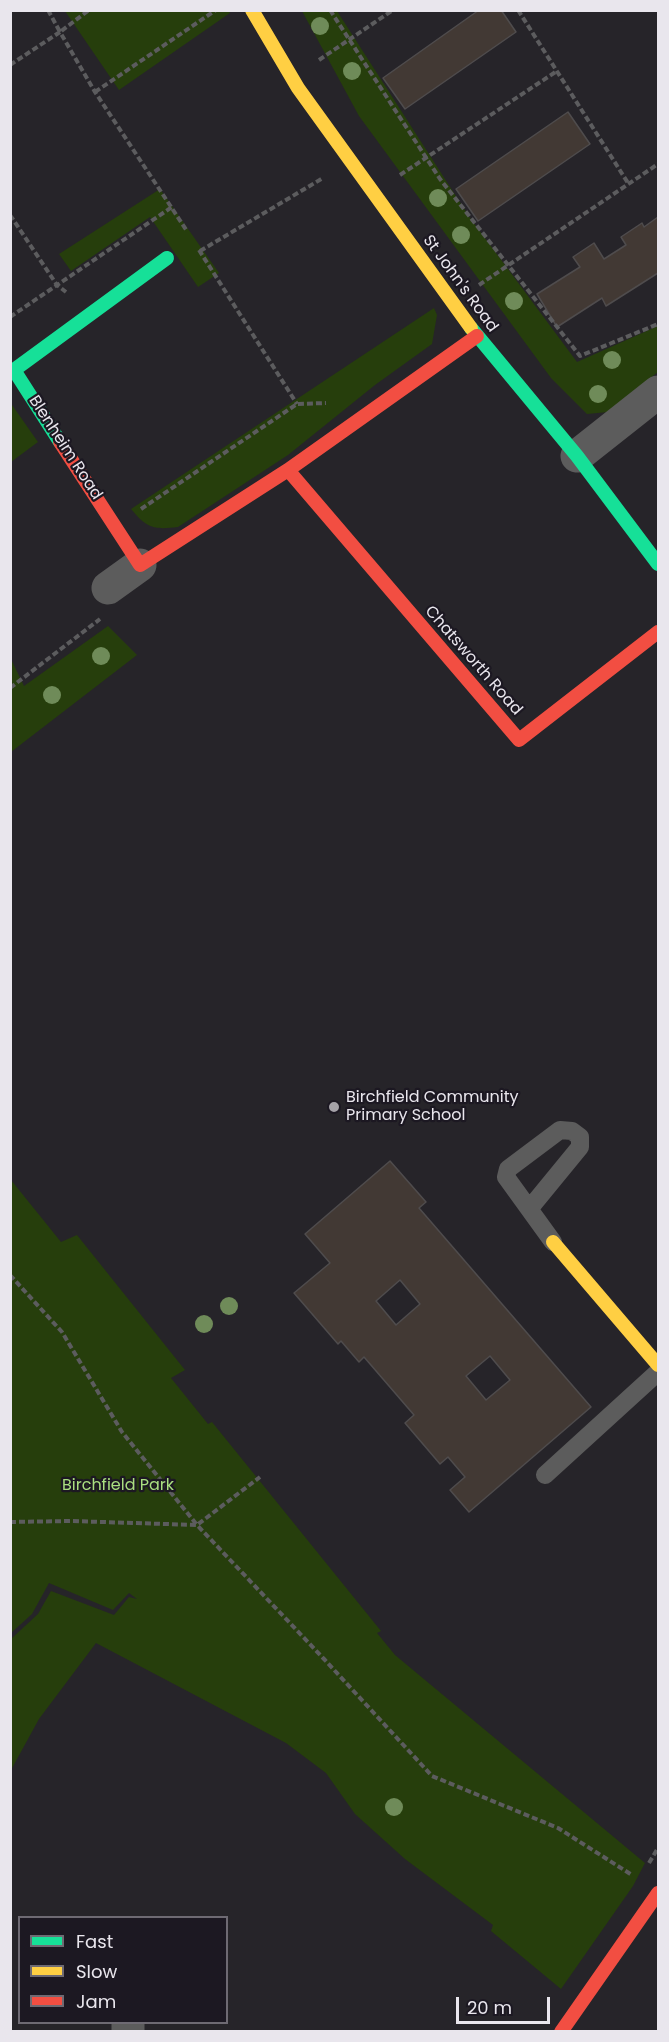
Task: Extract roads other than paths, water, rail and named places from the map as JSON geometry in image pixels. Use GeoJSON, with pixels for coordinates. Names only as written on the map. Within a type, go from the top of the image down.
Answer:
{"type":"FeatureCollection","features":[{"type":"Feature","properties":{"kind":"street","name":"St John's Road"},"geometry":{"type":"LineString","coordinates":[[252,10],[293,78],[477,336],[576,456],[658,564]]}},
{"type":"Feature","properties":{"kind":"street","name":"Blenheim Road"},"geometry":{"type":"LineString","coordinates":[[140,565],[14,370],[167,258]]}},
{"type":"Feature","properties":{"kind":"street"},"geometry":{"type":"LineString","coordinates":[[108,588],[288,470],[477,336]]}},
{"type":"Feature","properties":{"kind":"street"},"geometry":{"type":"LineString","coordinates":[[576,456],[658,392]]}},
{"type":"Feature","properties":{"kind":"street","name":"Chatsworth Road"},"geometry":{"type":"LineString","coordinates":[[288,470],[519,740],[658,632]]}},
{"type":"Feature","properties":{"kind":"street"},"geometry":{"type":"LineString","coordinates":[[554,1242],[658,1365]]}},
{"type":"Feature","properties":{"kind":"street"},"geometry":{"type":"LineString","coordinates":[[561,2031],[658,1893]]}},
{"type":"Feature","properties":{"kind":"lane"},"geometry":{"type":"LineString","coordinates":[[530,1208],[554,1242]]}},
{"type":"Feature","properties":{"kind":"lane"},"geometry":{"type":"LineString","coordinates":[[545,1475],[658,1372]]}},
{"type":"Feature","properties":{"kind":"place","name":"Birchfield Community Primary School"},"geometry":{"type":"Point","coordinates":[334,1107]}},
{"type":"Feature","properties":{"kind":"park label","name":"Birchfield Park"},"geometry":{"type":"Point","coordinates":[118,1486]}}]}
